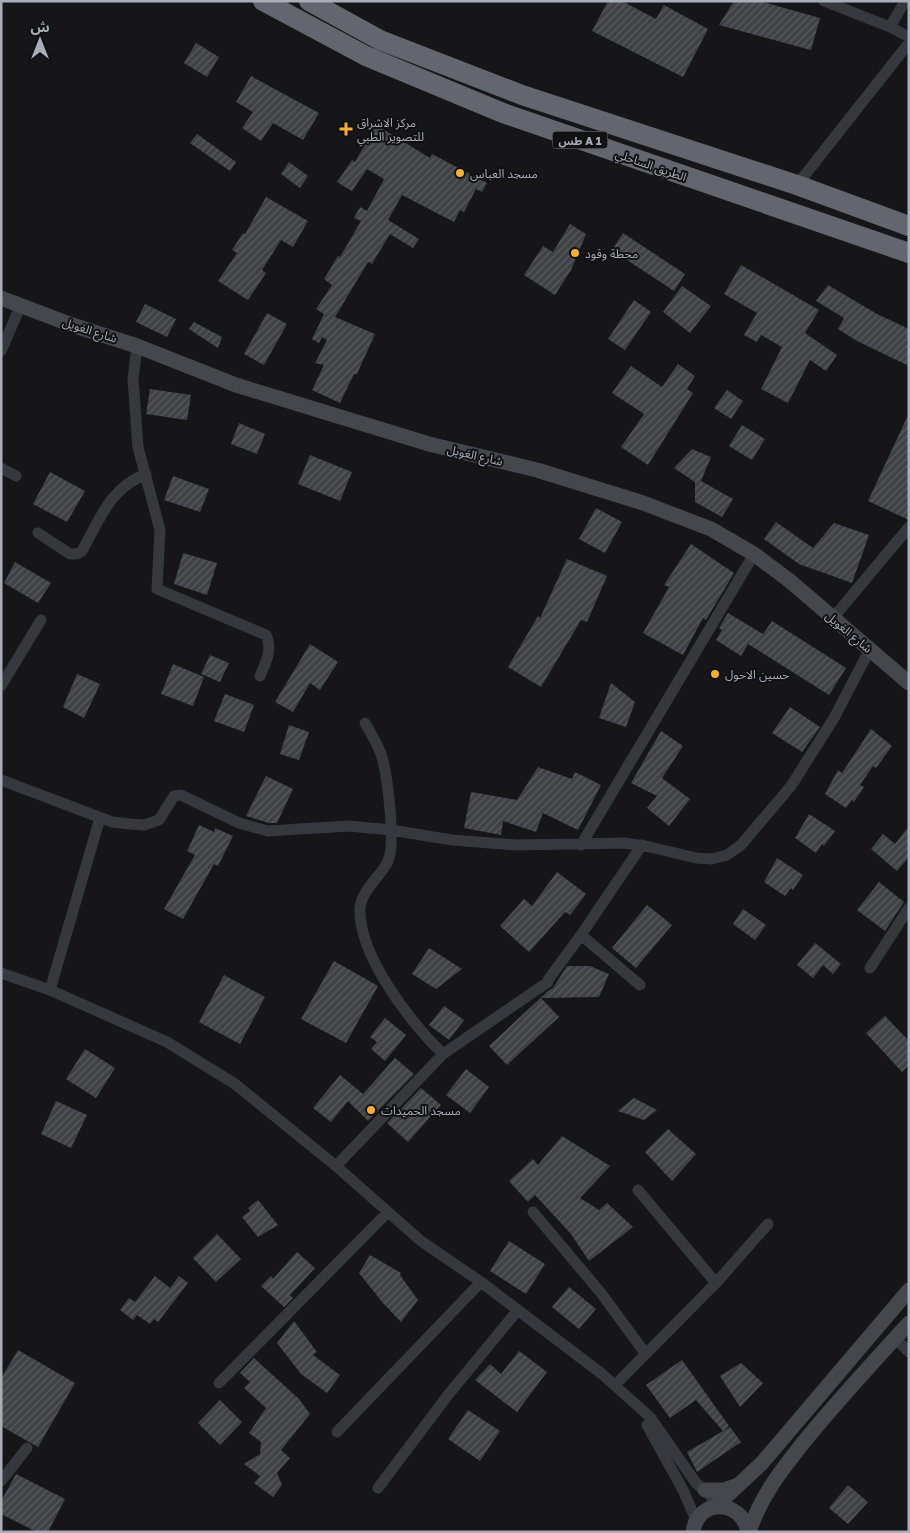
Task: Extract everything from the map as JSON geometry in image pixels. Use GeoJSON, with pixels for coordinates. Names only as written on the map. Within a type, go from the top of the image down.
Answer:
{"type":"FeatureCollection","features":[{"type":"Feature","properties":{"kind":"highway","name":"الطريق الساحلي"},"geometry":{"type":"LineString","coordinates":[[263,1],[366,56],[503,113],[909,253]]}},
{"type":"Feature","properties":{"kind":"highway","name":"طس A 1"},"geometry":{"type":"LineString","coordinates":[[309,1],[380,40],[522,94],[797,185],[909,226]]}},
{"type":"Feature","properties":{"kind":"street"},"geometry":{"type":"LineString","coordinates":[[824,1],[890,27],[909,37]]}},
{"type":"Feature","properties":{"kind":"street"},"geometry":{"type":"LineString","coordinates":[[890,27],[905,1]]}},
{"type":"Feature","properties":{"kind":"street"},"geometry":{"type":"LineString","coordinates":[[797,185],[909,43]]}},
{"type":"Feature","properties":{"kind":"street","name":"شارع الغويل"},"geometry":{"type":"LineString","coordinates":[[1,298],[20,307],[137,346],[236,385],[429,444],[537,470],[643,503],[711,529],[754,554],[790,581],[909,683]]}},
{"type":"Feature","properties":{"kind":"street"},"geometry":{"type":"LineString","coordinates":[[1,351],[20,307]]}},
{"type":"Feature","properties":{"kind":"street"},"geometry":{"type":"LineString","coordinates":[[137,346],[133,380],[138,447],[160,530],[157,589],[266,635],[270,642],[269,653],[260,676]]}},
{"type":"Feature","properties":{"kind":"street"},"geometry":{"type":"LineString","coordinates":[[1,468],[16,476]]}},
{"type":"Feature","properties":{"kind":"street"},"geometry":{"type":"LineString","coordinates":[[38,533],[70,554],[77,554],[82,551],[115,493],[128,482],[146,474]]}},
{"type":"Feature","properties":{"kind":"street"},"geometry":{"type":"LineString","coordinates":[[833,618],[909,527]]}},
{"type":"Feature","properties":{"kind":"street"},"geometry":{"type":"LineString","coordinates":[[581,845],[754,554]]}},
{"type":"Feature","properties":{"kind":"street"},"geometry":{"type":"LineString","coordinates":[[1,686],[41,620]]}},
{"type":"Feature","properties":{"kind":"street"},"geometry":{"type":"LineString","coordinates":[[1,780],[112,822],[151,824],[159,820],[170,800],[177,795],[184,796],[239,823],[268,831],[349,826],[391,830],[452,840],[517,845],[581,845],[599,842],[642,846],[696,858],[712,859],[727,855],[741,844],[790,786],[834,718],[870,649]]}},
{"type":"Feature","properties":{"kind":"street"},"geometry":{"type":"LineString","coordinates":[[365,723],[381,754],[388,793],[391,830],[389,861],[362,898],[363,929],[386,983],[396,999],[444,1054]]}},
{"type":"Feature","properties":{"kind":"street"},"geometry":{"type":"LineString","coordinates":[[50,990],[100,818]]}},
{"type":"Feature","properties":{"kind":"street"},"geometry":{"type":"LineString","coordinates":[[336,1166],[444,1054],[548,982],[642,846]]}},
{"type":"Feature","properties":{"kind":"street"},"geometry":{"type":"LineString","coordinates":[[870,968],[909,908]]}},
{"type":"Feature","properties":{"kind":"street"},"geometry":{"type":"LineString","coordinates":[[581,936],[640,985]]}},
{"type":"Feature","properties":{"kind":"street"},"geometry":{"type":"LineString","coordinates":[[1,973],[50,990],[160,1038],[204,1063],[263,1106],[336,1166],[387,1213],[421,1240],[578,1354],[614,1385],[650,1417],[696,1483],[706,1490],[716,1506]]}},
{"type":"Feature","properties":{"kind":"street"},"geometry":{"type":"LineString","coordinates":[[638,1190],[716,1283]]}},
{"type":"Feature","properties":{"kind":"street"},"geometry":{"type":"LineString","coordinates":[[533,1212],[601,1293],[645,1354]]}},
{"type":"Feature","properties":{"kind":"street"},"geometry":{"type":"LineString","coordinates":[[219,1383],[387,1213]]}},
{"type":"Feature","properties":{"kind":"street"},"geometry":{"type":"LineString","coordinates":[[614,1385],[716,1283],[768,1224]]}},
{"type":"Feature","properties":{"kind":"street"},"geometry":{"type":"LineString","coordinates":[[337,1432],[481,1282]]}},
{"type":"Feature","properties":{"kind":"street"},"geometry":{"type":"LineString","coordinates":[[695,1526],[702,1513],[716,1506],[742,1484],[762,1463],[909,1290]]}},
{"type":"Feature","properties":{"kind":"street"},"geometry":{"type":"LineString","coordinates":[[378,1488],[518,1310]]}},
{"type":"Feature","properties":{"kind":"street"},"geometry":{"type":"LineString","coordinates":[[748,1532],[760,1503],[777,1476],[845,1391],[909,1323]]}},
{"type":"Feature","properties":{"kind":"street"},"geometry":{"type":"LineString","coordinates":[[895,1338],[909,1352]]}},
{"type":"Feature","properties":{"kind":"street"},"geometry":{"type":"LineString","coordinates":[[636,1406],[684,1490],[695,1526]]}},
{"type":"Feature","properties":{"kind":"street"},"geometry":{"type":"LineString","coordinates":[[1,1481],[26,1448]]}},
{"type":"Feature","properties":{"kind":"street"},"geometry":{"type":"LineString","coordinates":[[706,1490],[724,1490],[742,1484]]}},
{"type":"Feature","properties":{"kind":"street"},"geometry":{"type":"LineString","coordinates":[[757,1532],[760,1503]]}},
{"type":"Feature","properties":{"kind":"street"},"geometry":{"type":"LineString","coordinates":[[716,1506],[724,1506],[738,1512],[743,1518],[748,1532]]}},
{"type":"Feature","properties":{"kind":"building"},"geometry":{"type":"Polygon","coordinates":[[[608,1],[622,1],[656,19],[664,5],[708,29],[683,77],[592,31],[608,1]]]}},
{"type":"Feature","properties":{"kind":"building"},"geometry":{"type":"Polygon","coordinates":[[[734,1],[759,1],[820,18],[811,50],[719,25],[734,1]]]}},
{"type":"Feature","properties":{"kind":"building"},"geometry":{"type":"Polygon","coordinates":[[[196,43],[219,57],[207,77],[184,63],[196,43]]]}},
{"type":"Feature","properties":{"kind":"building"},"geometry":{"type":"Polygon","coordinates":[[[251,76],[319,113],[303,140],[273,123],[261,141],[242,128],[253,112],[236,102],[251,76]]]}},
{"type":"Feature","properties":{"kind":"building"},"geometry":{"type":"Polygon","coordinates":[[[376,125],[430,158],[432,154],[487,183],[482,192],[476,189],[464,212],[460,210],[454,222],[402,195],[388,220],[419,239],[413,248],[390,234],[372,264],[368,262],[335,317],[375,334],[357,374],[354,374],[340,403],[312,390],[324,365],[315,363],[327,340],[322,337],[319,343],[312,339],[324,314],[316,309],[332,285],[324,279],[338,256],[340,257],[361,221],[354,218],[360,207],[367,211],[384,179],[367,169],[352,191],[337,182],[352,160],[355,162],[376,125]]]}},
{"type":"Feature","properties":{"kind":"building"},"geometry":{"type":"Polygon","coordinates":[[[197,134],[236,162],[230,171],[190,143],[197,134]]]}},
{"type":"Feature","properties":{"kind":"building"},"geometry":{"type":"Polygon","coordinates":[[[289,162],[308,176],[300,188],[281,174],[289,162]]]}},
{"type":"Feature","properties":{"kind":"building"},"geometry":{"type":"Polygon","coordinates":[[[266,197],[308,221],[293,247],[281,240],[262,270],[266,273],[248,300],[218,281],[237,253],[232,250],[243,233],[245,234],[266,197]]]}},
{"type":"Feature","properties":{"kind":"building"},"geometry":{"type":"Polygon","coordinates":[[[570,224],[586,234],[571,270],[555,295],[524,275],[543,246],[553,252],[570,224]]]}},
{"type":"Feature","properties":{"kind":"building"},"geometry":{"type":"Polygon","coordinates":[[[623,233],[685,274],[674,291],[612,250],[623,233]]]}},
{"type":"Feature","properties":{"kind":"building"},"geometry":{"type":"Polygon","coordinates":[[[741,265],[819,310],[805,333],[837,355],[826,371],[810,360],[788,403],[761,389],[782,347],[761,335],[757,342],[744,335],[757,313],[724,294],[741,265]]]}},
{"type":"Feature","properties":{"kind":"building"},"geometry":{"type":"Polygon","coordinates":[[[828,285],[877,314],[909,329],[909,366],[857,341],[838,329],[844,318],[816,301],[828,285]]]}},
{"type":"Feature","properties":{"kind":"building"},"geometry":{"type":"Polygon","coordinates":[[[682,286],[711,306],[690,333],[663,312],[682,286]]]}},
{"type":"Feature","properties":{"kind":"building"},"geometry":{"type":"Polygon","coordinates":[[[634,300],[651,312],[625,350],[608,339],[634,300]]]}},
{"type":"Feature","properties":{"kind":"building"},"geometry":{"type":"Polygon","coordinates":[[[145,304],[176,319],[167,337],[136,322],[145,304]]]}},
{"type":"Feature","properties":{"kind":"building"},"geometry":{"type":"Polygon","coordinates":[[[267,313],[287,324],[264,365],[244,354],[267,313]]]}},
{"type":"Feature","properties":{"kind":"building"},"geometry":{"type":"Polygon","coordinates":[[[194,322],[222,337],[218,348],[189,329],[194,322]]]}},
{"type":"Feature","properties":{"kind":"building"},"geometry":{"type":"Polygon","coordinates":[[[678,364],[695,376],[687,389],[693,393],[648,465],[621,447],[644,414],[612,393],[631,366],[662,387],[678,364]]]}},
{"type":"Feature","properties":{"kind":"building"},"geometry":{"type":"Polygon","coordinates":[[[150,389],[191,395],[187,420],[146,414],[150,389]]]}},
{"type":"Feature","properties":{"kind":"building"},"geometry":{"type":"Polygon","coordinates":[[[727,390],[743,401],[731,419],[714,408],[727,390]]]}},
{"type":"Feature","properties":{"kind":"building"},"geometry":{"type":"Polygon","coordinates":[[[909,413],[909,520],[868,501],[909,413]]]}},
{"type":"Feature","properties":{"kind":"building"},"geometry":{"type":"Polygon","coordinates":[[[239,423],[265,434],[257,454],[231,444],[239,423]]]}},
{"type":"Feature","properties":{"kind":"building"},"geometry":{"type":"Polygon","coordinates":[[[742,425],[765,439],[752,460],[729,446],[742,425]]]}},
{"type":"Feature","properties":{"kind":"building"},"geometry":{"type":"Polygon","coordinates":[[[692,449],[711,457],[701,481],[733,499],[722,517],[695,502],[695,482],[674,468],[692,449]]]}},
{"type":"Feature","properties":{"kind":"building"},"geometry":{"type":"Polygon","coordinates":[[[310,455],[352,472],[340,501],[298,484],[310,455]]]}},
{"type":"Feature","properties":{"kind":"building"},"geometry":{"type":"Polygon","coordinates":[[[50,472],[85,491],[67,522],[33,504],[50,472]]]}},
{"type":"Feature","properties":{"kind":"building"},"geometry":{"type":"Polygon","coordinates":[[[173,476],[209,489],[200,512],[164,500],[173,476]]]}},
{"type":"Feature","properties":{"kind":"building"},"geometry":{"type":"Polygon","coordinates":[[[596,508],[622,522],[605,553],[579,539],[596,508]]]}},
{"type":"Feature","properties":{"kind":"building"},"geometry":{"type":"Polygon","coordinates":[[[776,522],[813,548],[834,523],[869,535],[852,583],[799,564],[764,539],[776,522]]]}},
{"type":"Feature","properties":{"kind":"building"},"geometry":{"type":"Polygon","coordinates":[[[691,544],[734,573],[706,620],[703,618],[683,655],[643,633],[669,587],[664,585],[691,544]]]}},
{"type":"Feature","properties":{"kind":"building"},"geometry":{"type":"Polygon","coordinates":[[[183,553],[217,563],[207,595],[174,584],[183,553]]]}},
{"type":"Feature","properties":{"kind":"building"},"geometry":{"type":"Polygon","coordinates":[[[567,559],[607,576],[587,622],[581,620],[541,687],[508,667],[538,616],[540,618],[567,559]]]}},
{"type":"Feature","properties":{"kind":"building"},"geometry":{"type":"Polygon","coordinates":[[[15,562],[51,583],[38,603],[4,583],[15,562]]]}},
{"type":"Feature","properties":{"kind":"building"},"geometry":{"type":"Polygon","coordinates":[[[728,613],[763,634],[772,621],[846,668],[829,695],[748,644],[741,656],[716,640],[722,630],[719,628],[728,613]]]}},
{"type":"Feature","properties":{"kind":"building"},"geometry":{"type":"Polygon","coordinates":[[[310,644],[338,662],[320,690],[310,683],[293,712],[275,702],[310,644]]]}},
{"type":"Feature","properties":{"kind":"building"},"geometry":{"type":"Polygon","coordinates":[[[210,655],[229,663],[220,682],[201,674],[210,655]]]}},
{"type":"Feature","properties":{"kind":"building"},"geometry":{"type":"Polygon","coordinates":[[[173,664],[204,677],[193,706],[161,694],[173,664]]]}},
{"type":"Feature","properties":{"kind":"building"},"geometry":{"type":"Polygon","coordinates":[[[77,674],[100,684],[84,718],[63,707],[77,674]]]}},
{"type":"Feature","properties":{"kind":"building"},"geometry":{"type":"Polygon","coordinates":[[[611,683],[635,702],[626,727],[599,718],[611,683]]]}},
{"type":"Feature","properties":{"kind":"building"},"geometry":{"type":"Polygon","coordinates":[[[225,694],[254,705],[244,732],[214,721],[225,694]]]}},
{"type":"Feature","properties":{"kind":"building"},"geometry":{"type":"Polygon","coordinates":[[[790,707],[820,727],[802,752],[772,733],[790,707]]]}},
{"type":"Feature","properties":{"kind":"building"},"geometry":{"type":"Polygon","coordinates":[[[289,725],[309,732],[299,760],[280,754],[289,725]]]}},
{"type":"Feature","properties":{"kind":"building"},"geometry":{"type":"Polygon","coordinates":[[[871,729],[892,746],[876,768],[873,766],[860,785],[864,787],[854,802],[852,800],[846,808],[825,794],[838,770],[842,773],[871,729]]]}},
{"type":"Feature","properties":{"kind":"building"},"geometry":{"type":"Polygon","coordinates":[[[661,731],[683,746],[662,778],[690,799],[669,826],[647,808],[657,796],[631,783],[661,731]]]}},
{"type":"Feature","properties":{"kind":"building"},"geometry":{"type":"Polygon","coordinates":[[[538,767],[572,779],[575,772],[601,785],[578,830],[543,813],[536,832],[503,821],[501,835],[464,828],[471,792],[517,800],[538,767]]]}},
{"type":"Feature","properties":{"kind":"building"},"geometry":{"type":"Polygon","coordinates":[[[266,776],[293,789],[277,823],[269,823],[246,816],[266,776]]]}},
{"type":"Feature","properties":{"kind":"building"},"geometry":{"type":"Polygon","coordinates":[[[809,814],[835,831],[816,853],[795,838],[809,814]]]}},
{"type":"Feature","properties":{"kind":"building"},"geometry":{"type":"Polygon","coordinates":[[[199,825],[214,832],[215,828],[233,836],[218,866],[214,864],[183,919],[164,909],[195,855],[187,851],[199,825]]]}},
{"type":"Feature","properties":{"kind":"building"},"geometry":{"type":"Polygon","coordinates":[[[909,826],[909,857],[897,871],[871,849],[883,834],[895,844],[909,826]]]}},
{"type":"Feature","properties":{"kind":"building"},"geometry":{"type":"Polygon","coordinates":[[[777,858],[803,875],[793,890],[791,888],[785,896],[764,882],[777,858]]]}},
{"type":"Feature","properties":{"kind":"building"},"geometry":{"type":"Polygon","coordinates":[[[557,872],[586,894],[570,915],[565,912],[529,952],[500,926],[524,899],[532,906],[557,872]]]}},
{"type":"Feature","properties":{"kind":"building"},"geometry":{"type":"Polygon","coordinates":[[[879,882],[904,902],[885,931],[857,910],[879,882]]]}},
{"type":"Feature","properties":{"kind":"building"},"geometry":{"type":"Polygon","coordinates":[[[647,905],[672,925],[636,968],[612,948],[647,905]]]}},
{"type":"Feature","properties":{"kind":"building"},"geometry":{"type":"Polygon","coordinates":[[[743,909],[766,925],[755,940],[733,924],[743,909]]]}},
{"type":"Feature","properties":{"kind":"building"},"geometry":{"type":"Polygon","coordinates":[[[815,943],[841,964],[833,974],[823,965],[813,978],[797,965],[815,943]]]}},
{"type":"Feature","properties":{"kind":"building"},"geometry":{"type":"Polygon","coordinates":[[[429,948],[462,969],[436,989],[412,974],[429,948]]]}},
{"type":"Feature","properties":{"kind":"building"},"geometry":{"type":"Polygon","coordinates":[[[334,961],[378,986],[346,1043],[301,1019],[334,961]]]}},
{"type":"Feature","properties":{"kind":"building"},"geometry":{"type":"Polygon","coordinates":[[[567,966],[590,966],[609,974],[599,997],[541,998],[559,1017],[507,1065],[489,1046],[549,990],[553,988],[567,966]]]}},
{"type":"Feature","properties":{"kind":"building"},"geometry":{"type":"Polygon","coordinates":[[[224,975],[265,997],[240,1044],[199,1022],[224,975]]]}},
{"type":"Feature","properties":{"kind":"building"},"geometry":{"type":"Polygon","coordinates":[[[444,1006],[464,1020],[449,1040],[429,1025],[444,1006]]]}},
{"type":"Feature","properties":{"kind":"building"},"geometry":{"type":"Polygon","coordinates":[[[885,1016],[909,1041],[909,1065],[902,1072],[866,1033],[885,1016]]]}},
{"type":"Feature","properties":{"kind":"building"},"geometry":{"type":"Polygon","coordinates":[[[385,1018],[406,1035],[385,1061],[371,1049],[377,1042],[370,1037],[385,1018]]]}},
{"type":"Feature","properties":{"kind":"building"},"geometry":{"type":"Polygon","coordinates":[[[85,1049],[115,1068],[96,1098],[66,1079],[85,1049]]]}},
{"type":"Feature","properties":{"kind":"building"},"geometry":{"type":"Polygon","coordinates":[[[395,1058],[414,1074],[368,1121],[348,1101],[331,1122],[313,1108],[340,1075],[363,1094],[395,1058]]]}},
{"type":"Feature","properties":{"kind":"building"},"geometry":{"type":"Polygon","coordinates":[[[466,1069],[489,1087],[470,1113],[446,1095],[466,1069]]]}},
{"type":"Feature","properties":{"kind":"building"},"geometry":{"type":"Polygon","coordinates":[[[421,1088],[441,1105],[408,1142],[387,1123],[421,1088]]]}},
{"type":"Feature","properties":{"kind":"building"},"geometry":{"type":"Polygon","coordinates":[[[634,1098],[657,1110],[644,1120],[618,1111],[634,1098]]]}},
{"type":"Feature","properties":{"kind":"building"},"geometry":{"type":"Polygon","coordinates":[[[56,1101],[87,1115],[71,1148],[41,1134],[56,1101]]]}},
{"type":"Feature","properties":{"kind":"building"},"geometry":{"type":"Polygon","coordinates":[[[668,1129],[696,1154],[672,1181],[645,1152],[668,1129]]]}},
{"type":"Feature","properties":{"kind":"building"},"geometry":{"type":"Polygon","coordinates":[[[562,1136],[610,1166],[580,1198],[599,1210],[607,1203],[633,1227],[589,1261],[571,1234],[535,1195],[528,1202],[509,1181],[533,1159],[538,1165],[562,1136]]]}},
{"type":"Feature","properties":{"kind":"building"},"geometry":{"type":"Polygon","coordinates":[[[258,1200],[278,1225],[258,1237],[242,1217],[250,1211],[248,1208],[258,1200]]]}},
{"type":"Feature","properties":{"kind":"building"},"geometry":{"type":"Polygon","coordinates":[[[217,1234],[241,1259],[216,1282],[193,1258],[217,1234]]]}},
{"type":"Feature","properties":{"kind":"building"},"geometry":{"type":"Polygon","coordinates":[[[509,1241],[545,1264],[526,1294],[490,1271],[509,1241]]]}},
{"type":"Feature","properties":{"kind":"building"},"geometry":{"type":"Polygon","coordinates":[[[297,1252],[315,1268],[290,1295],[293,1298],[284,1307],[261,1286],[271,1276],[273,1279],[297,1252]]]}},
{"type":"Feature","properties":{"kind":"building"},"geometry":{"type":"Polygon","coordinates":[[[370,1255],[401,1273],[400,1275],[418,1300],[401,1322],[359,1273],[370,1255]]]}},
{"type":"Feature","properties":{"kind":"building"},"geometry":{"type":"Polygon","coordinates":[[[155,1276],[170,1288],[179,1276],[188,1283],[158,1322],[154,1319],[150,1324],[137,1315],[133,1320],[120,1310],[129,1298],[135,1302],[155,1276]]]}},
{"type":"Feature","properties":{"kind":"building"},"geometry":{"type":"Polygon","coordinates":[[[569,1287],[596,1309],[579,1329],[552,1307],[569,1287]]]}},
{"type":"Feature","properties":{"kind":"building"},"geometry":{"type":"Polygon","coordinates":[[[294,1321],[317,1352],[313,1355],[340,1375],[327,1393],[301,1374],[277,1343],[294,1321]]]}},
{"type":"Feature","properties":{"kind":"building"},"geometry":{"type":"Polygon","coordinates":[[[18,1350],[75,1383],[38,1447],[1,1426],[1,1378],[18,1350]]]}},
{"type":"Feature","properties":{"kind":"building"},"geometry":{"type":"Polygon","coordinates":[[[519,1351],[547,1372],[517,1412],[475,1380],[490,1364],[501,1374],[519,1351]]]}},
{"type":"Feature","properties":{"kind":"building"},"geometry":{"type":"Polygon","coordinates":[[[254,1358],[299,1399],[310,1414],[281,1450],[290,1458],[277,1473],[282,1485],[273,1497],[254,1483],[260,1476],[244,1464],[260,1454],[261,1442],[249,1433],[266,1408],[244,1388],[250,1382],[240,1373],[254,1358]]]}},
{"type":"Feature","properties":{"kind":"building"},"geometry":{"type":"Polygon","coordinates":[[[682,1360],[729,1426],[723,1431],[696,1400],[670,1418],[646,1385],[682,1360]]]}},
{"type":"Feature","properties":{"kind":"building"},"geometry":{"type":"Polygon","coordinates":[[[741,1363],[763,1383],[740,1407],[720,1376],[741,1363]]]}},
{"type":"Feature","properties":{"kind":"building"},"geometry":{"type":"Polygon","coordinates":[[[220,1400],[242,1422],[220,1445],[198,1423],[220,1400]]]}},
{"type":"Feature","properties":{"kind":"building"},"geometry":{"type":"Polygon","coordinates":[[[468,1410],[500,1431],[480,1461],[448,1439],[468,1410]]]}},
{"type":"Feature","properties":{"kind":"building"},"geometry":{"type":"Polygon","coordinates":[[[730,1427],[741,1442],[697,1472],[687,1452],[730,1427]]]}},
{"type":"Feature","properties":{"kind":"building"},"geometry":{"type":"Polygon","coordinates":[[[16,1474],[65,1499],[48,1532],[37,1532],[1,1514],[1,1501],[16,1474]]]}},
{"type":"Feature","properties":{"kind":"building"},"geometry":{"type":"Polygon","coordinates":[[[848,1485],[868,1502],[848,1524],[829,1508],[848,1485]]]}},
{"type":"Feature","properties":{"kind":"place","name":"مركز الاشراق للتصوير الطبي"},"geometry":{"type":"Point","coordinates":[346,129]}},
{"type":"Feature","properties":{"kind":"place","name":"مسجد العباس"},"geometry":{"type":"Point","coordinates":[460,173]}},
{"type":"Feature","properties":{"kind":"place","name":"محطة وقود"},"geometry":{"type":"Point","coordinates":[575,253]}},
{"type":"Feature","properties":{"kind":"place","name":"حسين الاحول"},"geometry":{"type":"Point","coordinates":[715,674]}},
{"type":"Feature","properties":{"kind":"place","name":"مسجد الحميدات"},"geometry":{"type":"Point","coordinates":[371,1110]}}]}
